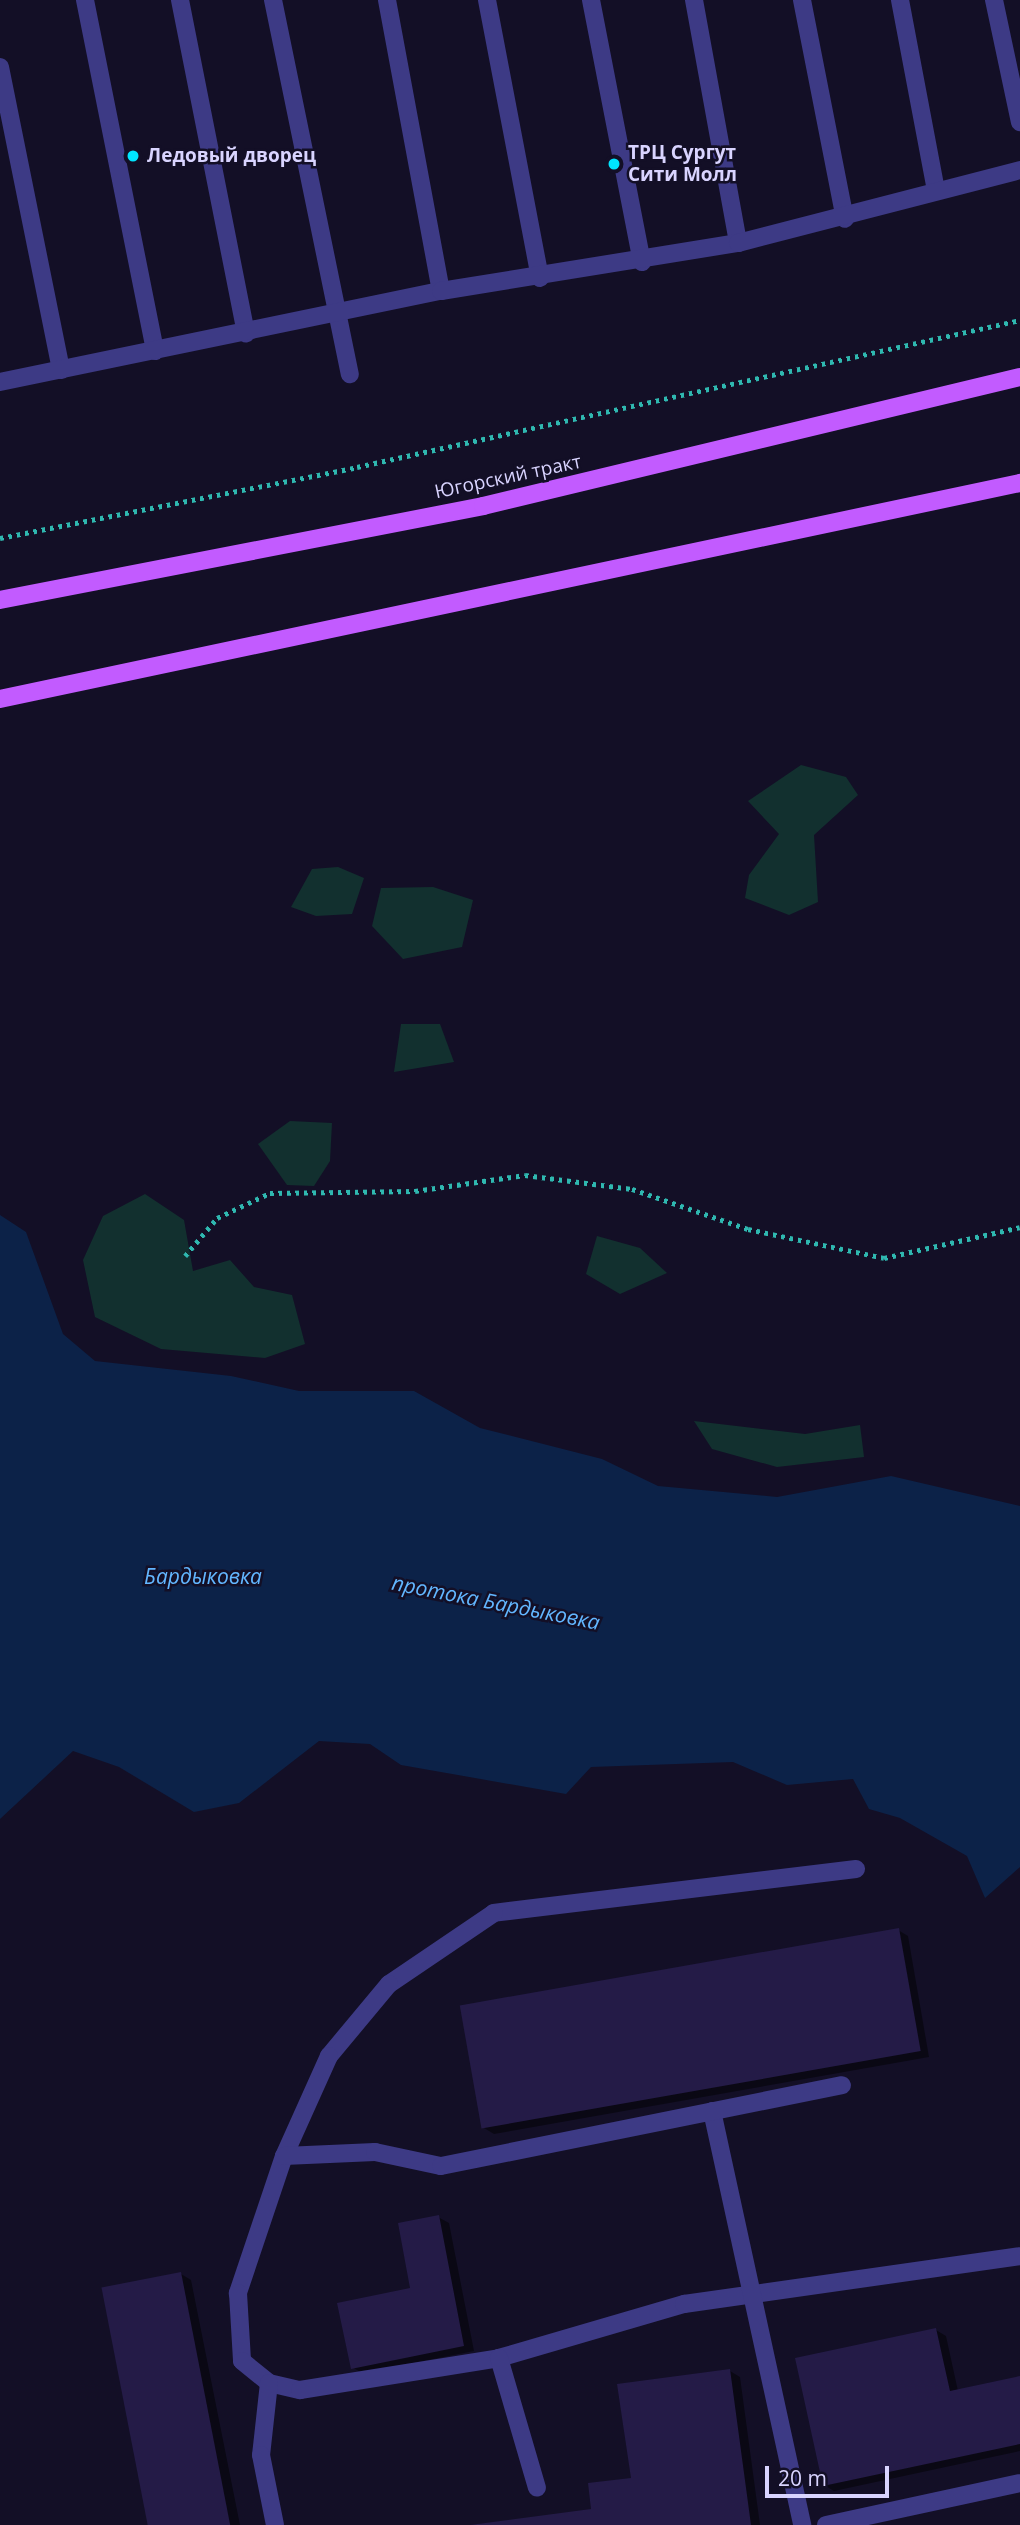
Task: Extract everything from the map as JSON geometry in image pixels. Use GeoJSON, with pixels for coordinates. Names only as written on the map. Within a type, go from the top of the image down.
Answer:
{"type":"FeatureCollection","features":[{"type":"Feature","properties":{"kind":"main road","name":"Югорский тракт"},"geometry":{"type":"LineString","coordinates":[[0,600],[483,506],[1020,377]]}},
{"type":"Feature","properties":{"kind":"main road"},"geometry":{"type":"LineString","coordinates":[[0,699],[1020,483]]}},
{"type":"Feature","properties":{"kind":"lane"},"geometry":{"type":"LineString","coordinates":[[85,0],[156,351]]}},
{"type":"Feature","properties":{"kind":"lane"},"geometry":{"type":"LineString","coordinates":[[180,0],[246,334]]}},
{"type":"Feature","properties":{"kind":"lane"},"geometry":{"type":"LineString","coordinates":[[272,0],[350,374]]}},
{"type":"Feature","properties":{"kind":"lane"},"geometry":{"type":"LineString","coordinates":[[387,0],[441,291]]}},
{"type":"Feature","properties":{"kind":"lane"},"geometry":{"type":"LineString","coordinates":[[487,0],[540,278]]}},
{"type":"Feature","properties":{"kind":"lane"},"geometry":{"type":"LineString","coordinates":[[590,0],[642,262]]}},
{"type":"Feature","properties":{"kind":"lane"},"geometry":{"type":"LineString","coordinates":[[694,0],[738,243]]}},
{"type":"Feature","properties":{"kind":"lane"},"geometry":{"type":"LineString","coordinates":[[802,0],[845,219]]}},
{"type":"Feature","properties":{"kind":"lane"},"geometry":{"type":"LineString","coordinates":[[900,0],[936,191]]}},
{"type":"Feature","properties":{"kind":"lane"},"geometry":{"type":"LineString","coordinates":[[994,0],[1020,122]]}},
{"type":"Feature","properties":{"kind":"lane"},"geometry":{"type":"LineString","coordinates":[[0,67],[61,370]]}},
{"type":"Feature","properties":{"kind":"lane"},"geometry":{"type":"LineString","coordinates":[[0,382],[337,316],[441,291],[642,262],[738,243],[845,219],[936,191],[1020,170]]}},
{"type":"Feature","properties":{"kind":"lane"},"geometry":{"type":"LineString","coordinates":[[856,1869],[494,1913],[388,1984],[329,2056],[284,2156],[238,2293],[242,2361],[269,2383],[300,2390],[499,2358],[684,2304],[750,2299],[1020,2256]]}},
{"type":"Feature","properties":{"kind":"lane"},"geometry":{"type":"LineString","coordinates":[[284,2156],[375,2152],[441,2166],[842,2085]]}},
{"type":"Feature","properties":{"kind":"lane"},"geometry":{"type":"LineString","coordinates":[[712,2111],[750,2299],[802,2525]]}},
{"type":"Feature","properties":{"kind":"lane"},"geometry":{"type":"LineString","coordinates":[[499,2358],[537,2488]]}},
{"type":"Feature","properties":{"kind":"lane"},"geometry":{"type":"LineString","coordinates":[[269,2383],[261,2455],[275,2525]]}},
{"type":"Feature","properties":{"kind":"lane"},"geometry":{"type":"LineString","coordinates":[[826,2525],[1020,2483]]}},
{"type":"Feature","properties":{"kind":"path"},"geometry":{"type":"LineString","coordinates":[[0,538],[357,467],[1020,320]]}},
{"type":"Feature","properties":{"kind":"path"},"geometry":{"type":"LineString","coordinates":[[185,1256],[217,1218],[270,1193],[415,1191],[525,1175],[632,1189],[748,1229],[884,1258],[1020,1227]]}},
{"type":"Feature","properties":{"kind":"green space"},"geometry":{"type":"Polygon","coordinates":[[[801,765],[846,777],[858,795],[814,835],[818,902],[789,915],[745,898],[749,875],[779,834],[748,801],[801,765]]]}},
{"type":"Feature","properties":{"kind":"green space"},"geometry":{"type":"Polygon","coordinates":[[[338,867],[364,878],[352,914],[316,916],[291,907],[312,869],[338,867]]]}},
{"type":"Feature","properties":{"kind":"green space"},"geometry":{"type":"Polygon","coordinates":[[[433,887],[473,900],[462,947],[403,959],[372,926],[381,888],[433,887]]]}},
{"type":"Feature","properties":{"kind":"green space"},"geometry":{"type":"Polygon","coordinates":[[[401,1024],[440,1024],[454,1062],[394,1072],[401,1024]]]}},
{"type":"Feature","properties":{"kind":"green space"},"geometry":{"type":"Polygon","coordinates":[[[290,1121],[332,1123],[330,1161],[314,1186],[287,1185],[258,1144],[290,1121]]]}},
{"type":"Feature","properties":{"kind":"green space"},"geometry":{"type":"Polygon","coordinates":[[[145,1194],[184,1220],[193,1271],[230,1260],[254,1287],[292,1295],[305,1344],[265,1358],[161,1349],[95,1317],[83,1260],[103,1216],[145,1194]]]}},
{"type":"Feature","properties":{"kind":"green space"},"geometry":{"type":"Polygon","coordinates":[[[597,1236],[640,1248],[667,1273],[620,1294],[586,1274],[597,1236]]]}},
{"type":"Feature","properties":{"kind":"green space"},"geometry":{"type":"Polygon","coordinates":[[[694,1421],[805,1434],[860,1425],[864,1457],[777,1467],[712,1449],[694,1421]]]}},
{"type":"Feature","properties":{"kind":"water","name":"Бардыковка"},"geometry":{"type":"Polygon","coordinates":[[[0,1215],[26,1232],[63,1334],[95,1361],[231,1376],[299,1391],[414,1391],[480,1428],[602,1459],[658,1486],[777,1497],[891,1476],[1020,1506],[1020,1867],[985,1898],[967,1856],[900,1818],[869,1809],[853,1779],[787,1785],[733,1762],[591,1767],[566,1794],[401,1765],[370,1744],[319,1741],[239,1803],[194,1812],[119,1767],[73,1751],[0,1819],[0,1215]]]}},
{"type":"Feature","properties":{"kind":"building"},"geometry":{"type":"Polygon","coordinates":[[[899,1928],[921,2051],[481,2129],[460,2005],[899,1928]]]}},
{"type":"Feature","properties":{"kind":"building"},"geometry":{"type":"Polygon","coordinates":[[[439,2215],[464,2346],[351,2369],[337,2303],[410,2288],[398,2223],[439,2215]]]}},
{"type":"Feature","properties":{"kind":"building"},"geometry":{"type":"Polygon","coordinates":[[[181,2272],[230,2525],[148,2525],[101,2287],[181,2272]]]}},
{"type":"Feature","properties":{"kind":"building"},"geometry":{"type":"Polygon","coordinates":[[[936,2328],[950,2391],[1020,2376],[1020,2444],[823,2486],[795,2358],[936,2328]]]}},
{"type":"Feature","properties":{"kind":"building"},"geometry":{"type":"Polygon","coordinates":[[[730,2369],[751,2525],[470,2525],[591,2509],[588,2483],[631,2478],[617,2384],[730,2369]]]}},
{"type":"Feature","properties":{"kind":"place","name":"Ледовый дворец"},"geometry":{"type":"Point","coordinates":[133,156]}},
{"type":"Feature","properties":{"kind":"place","name":"ТРЦ Сургут Сити Молл"},"geometry":{"type":"Point","coordinates":[614,164]}},
{"type":"Feature","properties":{"kind":"water label","name":"протока Бардыковка"},"geometry":{"type":"Point","coordinates":[496,1602]}}]}
